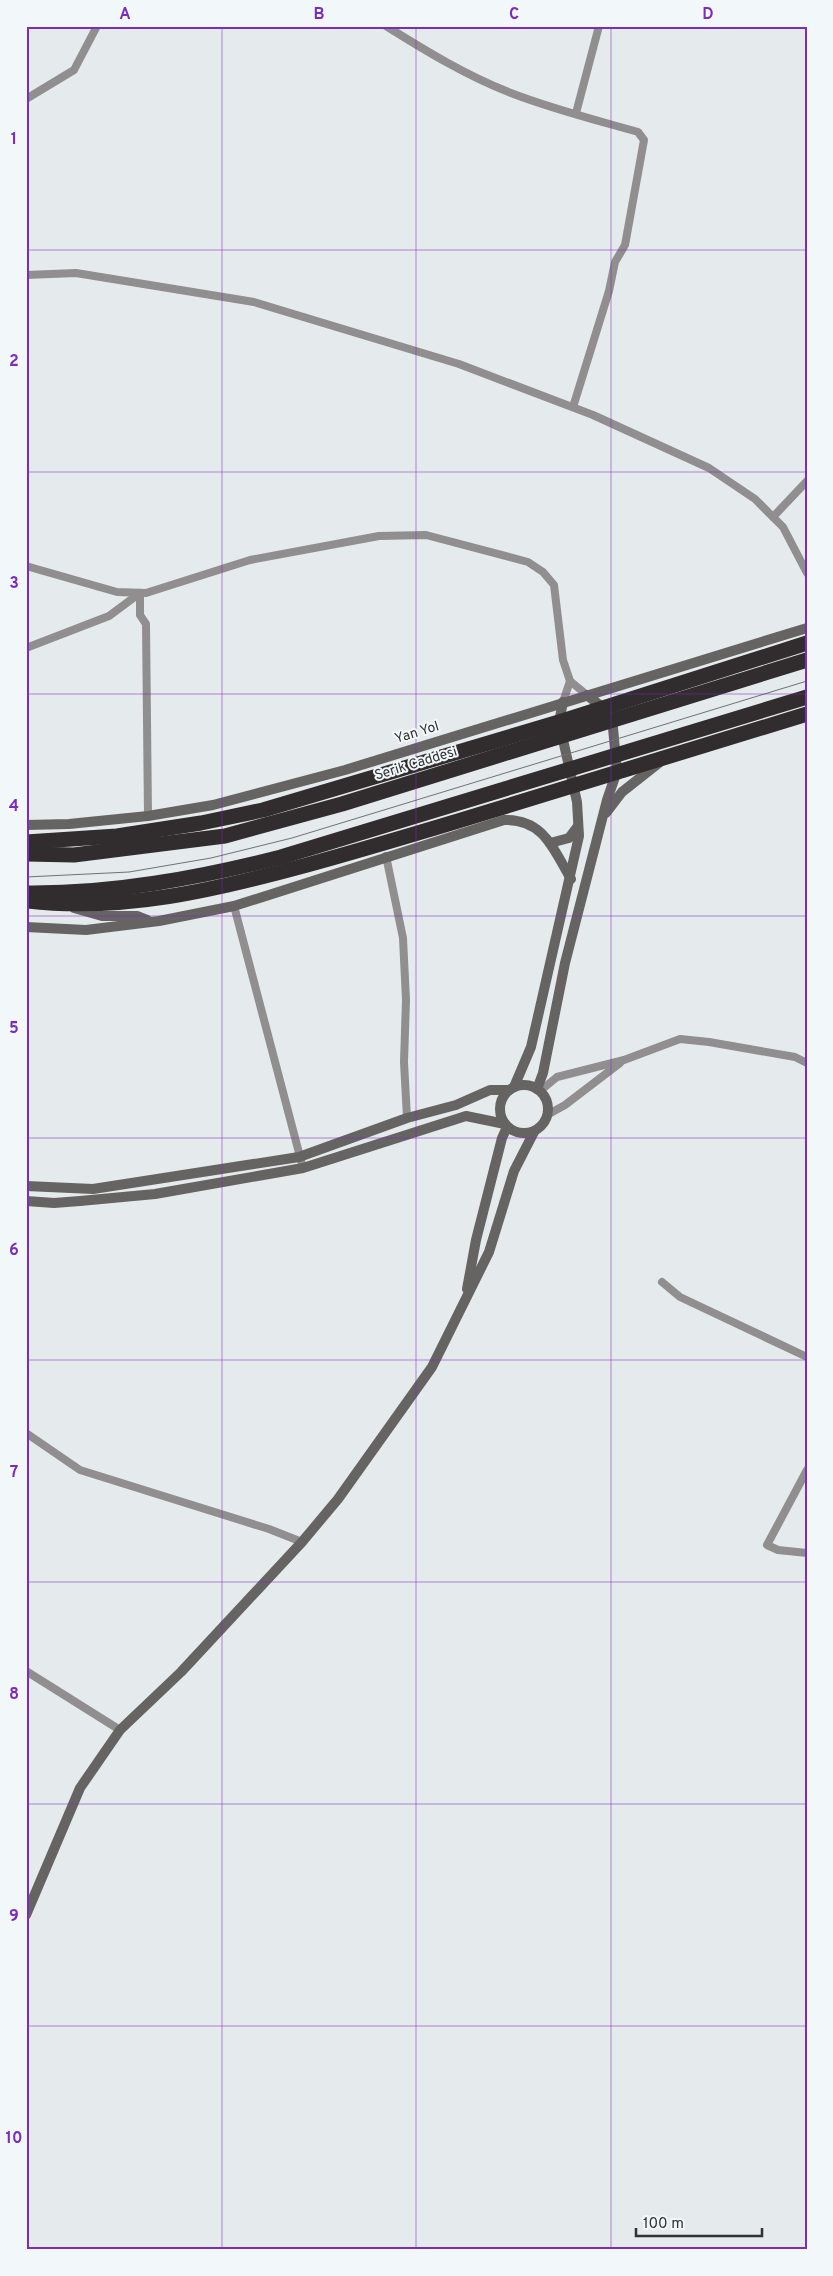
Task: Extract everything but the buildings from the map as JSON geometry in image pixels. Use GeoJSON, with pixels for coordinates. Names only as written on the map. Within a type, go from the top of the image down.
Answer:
{"type":"FeatureCollection","features":[{"type":"Feature","properties":{"kind":"highway"},"geometry":{"type":"LineString","coordinates":[[26,842],[117,836],[201,823],[263,810],[559,722],[806,643]]}},
{"type":"Feature","properties":{"kind":"highway","name":"Serik Caddesi"},"geometry":{"type":"LineString","coordinates":[[26,854],[74,855],[225,836],[342,804],[807,660]]}},
{"type":"Feature","properties":{"kind":"highway"},"geometry":{"type":"LineString","coordinates":[[26,893],[100,889],[165,881],[219,872],[281,857],[807,697]]}},
{"type":"Feature","properties":{"kind":"highway"},"geometry":{"type":"LineString","coordinates":[[26,901],[66,905],[123,902],[186,895],[278,873],[413,835],[672,754],[804,718]]}},
{"type":"Feature","properties":{"kind":"street"},"geometry":{"type":"LineString","coordinates":[[26,99],[74,70],[97,26]]}},
{"type":"Feature","properties":{"kind":"street"},"geometry":{"type":"LineString","coordinates":[[386,26],[479,78],[535,101],[638,132],[644,140],[625,245],[616,262],[609,291],[573,407]]}},
{"type":"Feature","properties":{"kind":"street"},"geometry":{"type":"LineString","coordinates":[[576,113],[599,26]]}},
{"type":"Feature","properties":{"kind":"street"},"geometry":{"type":"LineString","coordinates":[[26,276],[76,273],[254,302],[459,364],[573,407],[709,468],[755,499],[783,527],[807,573]]}},
{"type":"Feature","properties":{"kind":"street"},"geometry":{"type":"LineString","coordinates":[[773,517],[807,481]]}},
{"type":"Feature","properties":{"kind":"street"},"geometry":{"type":"LineString","coordinates":[[26,566],[117,592],[140,593],[164,589],[250,560],[379,536],[426,535],[528,562],[543,572],[554,585],[564,660],[570,681],[559,722],[577,802],[579,836],[531,1047],[512,1089],[500,1102],[501,1117],[506,1126],[476,1240],[465,1299]]}},
{"type":"Feature","properties":{"kind":"street"},"geometry":{"type":"LineString","coordinates":[[26,648],[109,616],[140,593]]}},
{"type":"Feature","properties":{"kind":"street"},"geometry":{"type":"LineString","coordinates":[[140,593],[140,615],[146,624],[148,816]]}},
{"type":"Feature","properties":{"kind":"street","name":"Yan Yol"},"geometry":{"type":"LineString","coordinates":[[26,825],[69,824],[148,816],[213,805],[345,770],[807,628]]}},
{"type":"Feature","properties":{"kind":"street"},"geometry":{"type":"LineString","coordinates":[[538,1090],[564,963],[602,818],[617,771],[613,728],[602,708],[570,681]]}},
{"type":"Feature","properties":{"kind":"street"},"geometry":{"type":"LineString","coordinates":[[602,818],[622,792],[672,754]]}},
{"type":"Feature","properties":{"kind":"street"},"geometry":{"type":"LineString","coordinates":[[26,927],[86,930],[234,906],[386,856],[504,820],[520,820],[533,825],[550,843],[570,880]]}},
{"type":"Feature","properties":{"kind":"street"},"geometry":{"type":"LineString","coordinates":[[550,843],[569,838],[578,826]]}},
{"type":"Feature","properties":{"kind":"street"},"geometry":{"type":"LineString","coordinates":[[386,856],[413,835]]}},
{"type":"Feature","properties":{"kind":"street"},"geometry":{"type":"LineString","coordinates":[[386,856],[403,938],[406,1000],[404,1062],[407,1118]]}},
{"type":"Feature","properties":{"kind":"street"},"geometry":{"type":"LineString","coordinates":[[66,905],[102,916],[137,916],[149,921]]}},
{"type":"Feature","properties":{"kind":"street"},"geometry":{"type":"LineString","coordinates":[[234,906],[302,1168]]}},
{"type":"Feature","properties":{"kind":"street"},"geometry":{"type":"LineString","coordinates":[[538,1090],[557,1078],[624,1060],[680,1039],[709,1042],[795,1057],[807,1063]]}},
{"type":"Feature","properties":{"kind":"street"},"geometry":{"type":"LineString","coordinates":[[547,1115],[565,1105],[624,1060]]}},
{"type":"Feature","properties":{"kind":"street"},"geometry":{"type":"LineString","coordinates":[[26,1186],[93,1189],[299,1157],[407,1118],[456,1105],[490,1090],[512,1089],[526,1085],[538,1090],[547,1102],[547,1115],[542,1125],[534,1132],[514,1171],[489,1252],[432,1367],[338,1499],[302,1542],[181,1672],[120,1730],[80,1788],[26,1915]]}},
{"type":"Feature","properties":{"kind":"street"},"geometry":{"type":"LineString","coordinates":[[26,1201],[63,1202],[155,1194],[302,1168],[466,1116],[506,1126],[515,1132],[525,1134],[534,1132]]}},
{"type":"Feature","properties":{"kind":"street"},"geometry":{"type":"LineString","coordinates":[[662,1282],[680,1297],[807,1357]]}},
{"type":"Feature","properties":{"kind":"street"},"geometry":{"type":"LineString","coordinates":[[26,1433],[80,1470],[269,1529],[302,1542]]}},
{"type":"Feature","properties":{"kind":"street"},"geometry":{"type":"LineString","coordinates":[[807,1470],[768,1545],[778,1550],[807,1553]]}},
{"type":"Feature","properties":{"kind":"street"},"geometry":{"type":"LineString","coordinates":[[26,1671],[120,1730]]}},
{"type":"Feature","properties":{"kind":"tram line"},"geometry":{"type":"LineString","coordinates":[[26,877],[129,872],[211,858],[292,838],[807,681]]}}]}
